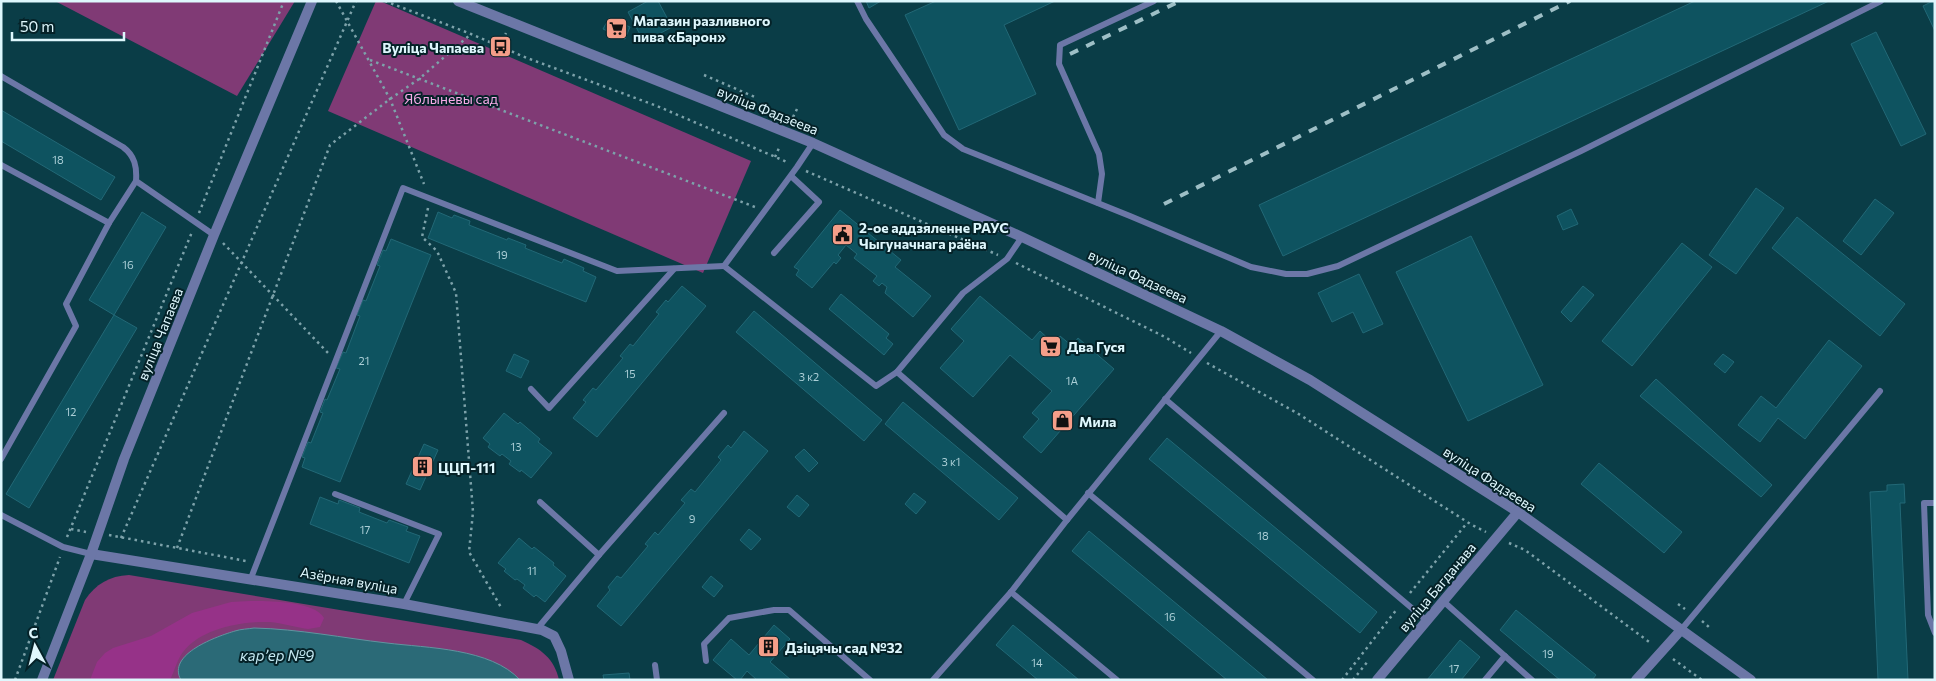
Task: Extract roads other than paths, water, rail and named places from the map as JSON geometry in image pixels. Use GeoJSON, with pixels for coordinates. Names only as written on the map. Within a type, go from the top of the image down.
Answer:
{"type":"FeatureCollection","features":[{"type":"Feature","properties":{"kind":"street","name":"вуліца Чапаева"},"geometry":{"type":"LineString","coordinates":[[42,680],[91,554],[124,459],[214,235],[312,1]]}},
{"type":"Feature","properties":{"kind":"street","name":"вуліца Фадзеева"},"geometry":{"type":"LineString","coordinates":[[458,1],[813,143],[1022,237],[1221,331],[1310,380],[1518,512],[1751,680]]}},
{"type":"Feature","properties":{"kind":"street","name":"вуліца Багданава"},"geometry":{"type":"LineString","coordinates":[[1377,680],[1518,512]]}},
{"type":"Feature","properties":{"kind":"street","name":"Азёрная вуліца"},"geometry":{"type":"LineString","coordinates":[[91,554],[251,578],[537,629],[554,636],[569,680]]}},
{"type":"Feature","properties":{"kind":"street"},"geometry":{"type":"LineString","coordinates":[[1636,680],[1681,630]]}},
{"type":"Feature","properties":{"kind":"lane"},"geometry":{"type":"LineString","coordinates":[[857,1],[866,19],[944,134],[963,149],[1251,267],[1286,274],[1307,274],[1338,266],[1581,151],[1881,1]]}},
{"type":"Feature","properties":{"kind":"lane"},"geometry":{"type":"LineString","coordinates":[[1098,203],[1102,174],[1099,154],[1059,64],[1060,45],[1154,1]]}},
{"type":"Feature","properties":{"kind":"lane"},"geometry":{"type":"LineString","coordinates":[[1,76],[123,147],[130,153],[135,163],[136,181],[109,223],[66,304],[76,326],[1,459]]}},
{"type":"Feature","properties":{"kind":"lane"},"geometry":{"type":"LineString","coordinates":[[724,266],[791,176],[813,143]]}},
{"type":"Feature","properties":{"kind":"lane"},"geometry":{"type":"LineString","coordinates":[[1,165],[109,223]]}},
{"type":"Feature","properties":{"kind":"lane"},"geometry":{"type":"LineString","coordinates":[[774,253],[819,202],[791,176]]}},
{"type":"Feature","properties":{"kind":"lane"},"geometry":{"type":"LineString","coordinates":[[136,181],[214,235]]}},
{"type":"Feature","properties":{"kind":"lane"},"geometry":{"type":"LineString","coordinates":[[251,578],[403,188],[616,271],[724,266],[876,386],[897,372],[963,292],[1007,259],[1022,237]]}},
{"type":"Feature","properties":{"kind":"lane"},"geometry":{"type":"LineString","coordinates":[[531,389],[549,408],[674,269]]}},
{"type":"Feature","properties":{"kind":"lane"},"geometry":{"type":"LineString","coordinates":[[937,678],[1011,592],[1066,520],[1221,331]]}},
{"type":"Feature","properties":{"kind":"lane"},"geometry":{"type":"LineString","coordinates":[[897,372],[1066,520]]}},
{"type":"Feature","properties":{"kind":"lane"},"geometry":{"type":"LineString","coordinates":[[1681,630],[1880,391]]}},
{"type":"Feature","properties":{"kind":"lane"},"geometry":{"type":"LineString","coordinates":[[1165,399],[1427,621]]}},
{"type":"Feature","properties":{"kind":"lane"},"geometry":{"type":"LineString","coordinates":[[537,629],[599,555],[724,413]]}},
{"type":"Feature","properties":{"kind":"lane"},"geometry":{"type":"LineString","coordinates":[[336,494],[439,534],[404,604]]}},
{"type":"Feature","properties":{"kind":"lane"},"geometry":{"type":"LineString","coordinates":[[1088,494],[1313,680]]}},
{"type":"Feature","properties":{"kind":"lane"},"geometry":{"type":"LineString","coordinates":[[540,502],[599,555]]}},
{"type":"Feature","properties":{"kind":"lane"},"geometry":{"type":"LineString","coordinates":[[1935,503],[1924,503],[1928,615],[1935,633]]}},
{"type":"Feature","properties":{"kind":"lane"},"geometry":{"type":"LineString","coordinates":[[1,515],[63,547],[91,554]]}},
{"type":"Feature","properties":{"kind":"lane"},"geometry":{"type":"LineString","coordinates":[[1011,592],[1117,680]]}},
{"type":"Feature","properties":{"kind":"lane"},"geometry":{"type":"LineString","coordinates":[[1443,601],[1532,680]]}},
{"type":"Feature","properties":{"kind":"lane"},"geometry":{"type":"LineString","coordinates":[[706,661],[704,644],[730,618],[774,610],[789,610],[870,680]]}},
{"type":"Feature","properties":{"kind":"lane"},"geometry":{"type":"LineString","coordinates":[[1485,680],[1505,656]]}},
{"type":"Feature","properties":{"kind":"lane"},"geometry":{"type":"LineString","coordinates":[[655,664],[657,680]]}},
{"type":"Feature","properties":{"kind":"water","name":"карʼер №9"},"geometry":{"type":"Polygon","coordinates":[[[254,628],[304,632],[458,651],[493,661],[508,669],[520,680],[181,680],[178,671],[181,662],[187,654],[206,642],[227,633],[254,628]]]}},
{"type":"Feature","properties":{"kind":"railway"},"geometry":{"type":"LineString","coordinates":[[1070,54],[1180,1]]}},
{"type":"Feature","properties":{"kind":"railway"},"geometry":{"type":"LineString","coordinates":[[1164,204],[1570,1]]}},
{"type":"Feature","properties":{"kind":"place","name":"Магазин разливного пива «Барон»"},"geometry":{"type":"Point","coordinates":[617,28]}},
{"type":"Feature","properties":{"kind":"place","name":"Вуліца Чапаева"},"geometry":{"type":"Point","coordinates":[500,47]}},
{"type":"Feature","properties":{"kind":"place","name":"2-ое аддзяленне РАУС Чыгуначнага раёна"},"geometry":{"type":"Point","coordinates":[843,235]}},
{"type":"Feature","properties":{"kind":"place","name":"Два Гуся"},"geometry":{"type":"Point","coordinates":[1051,346]}},
{"type":"Feature","properties":{"kind":"place","name":"Мила"},"geometry":{"type":"Point","coordinates":[1063,421]}},
{"type":"Feature","properties":{"kind":"place","name":"ЦЦП-111"},"geometry":{"type":"Point","coordinates":[422,467]}},
{"type":"Feature","properties":{"kind":"place","name":"Дзіцячы сад №32"},"geometry":{"type":"Point","coordinates":[769,647]}},
{"type":"Feature","properties":{"kind":"park label","name":"Яблыневы сад"},"geometry":{"type":"Point","coordinates":[451,98]}}]}
